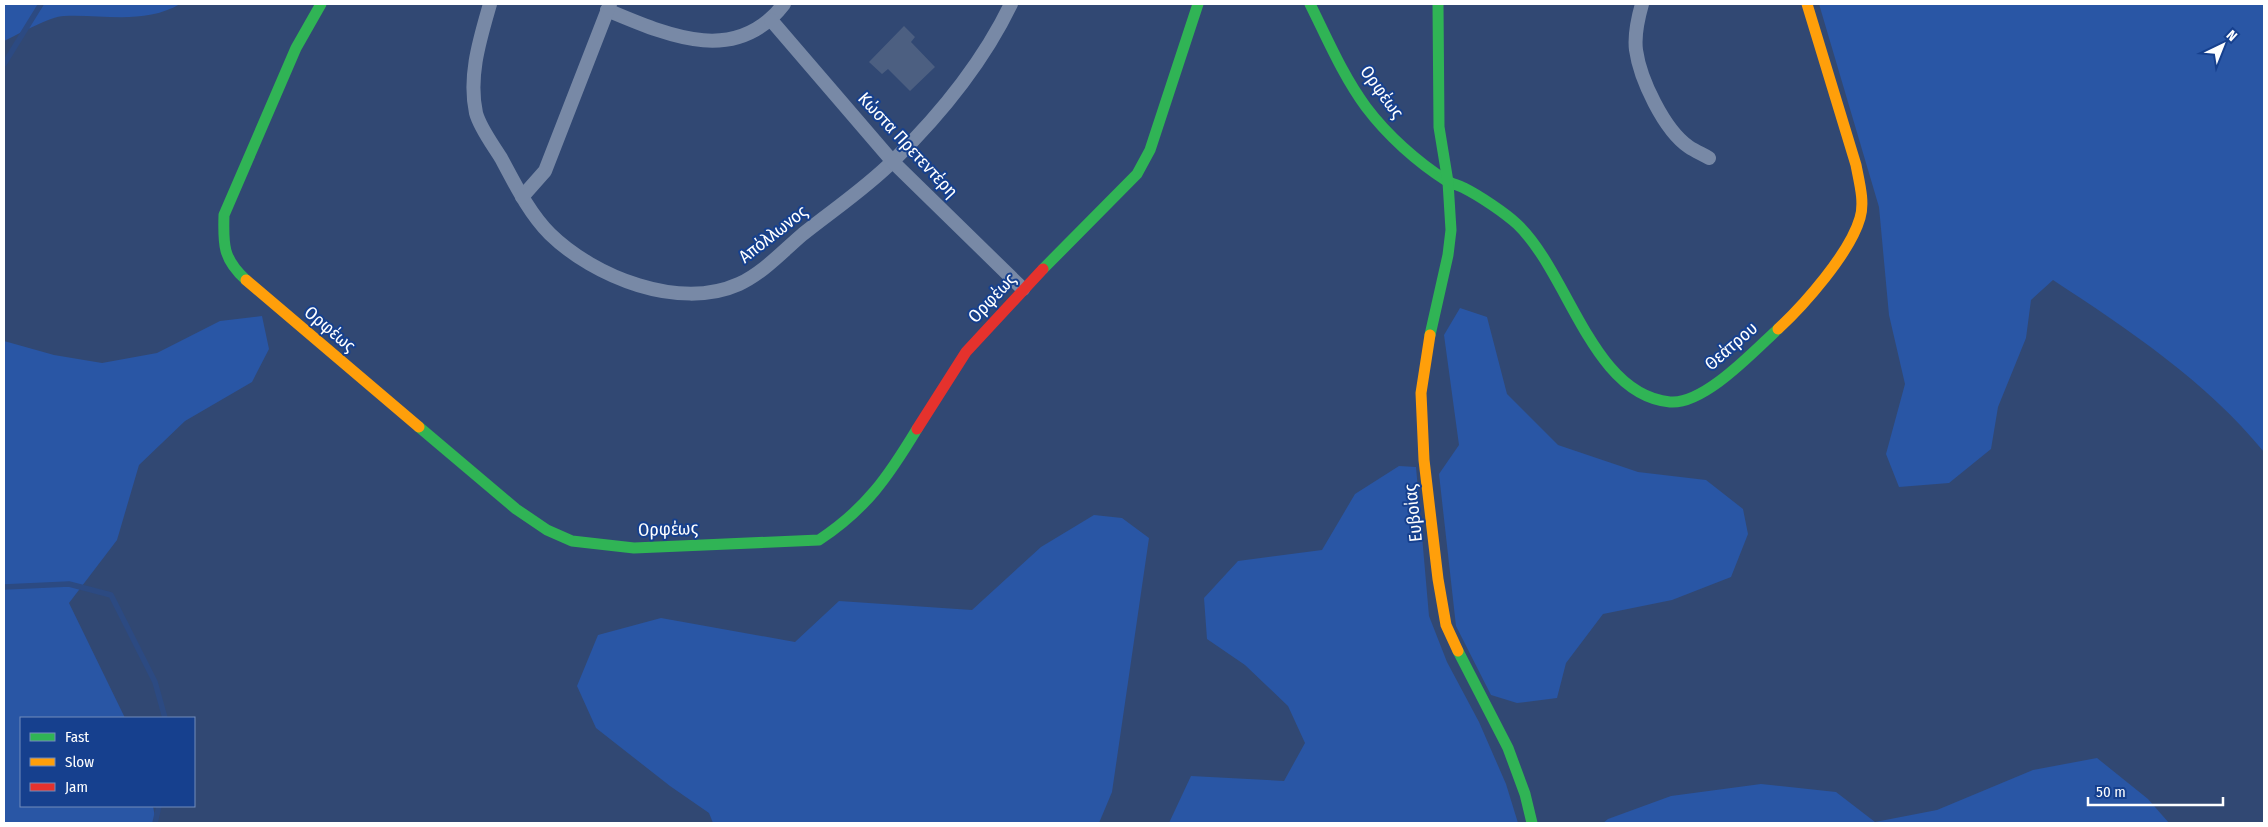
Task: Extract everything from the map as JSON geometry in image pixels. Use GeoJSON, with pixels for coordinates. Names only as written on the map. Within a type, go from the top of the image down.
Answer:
{"type":"FeatureCollection","features":[{"type":"Feature","properties":{"kind":"street","name":"Ορφέως"},"geometry":{"type":"LineString","coordinates":[[321,4],[296,48],[224,215],[223,237],[226,255],[236,270],[270,302],[516,509],[547,530],[572,541],[634,548],[789,543],[819,540],[840,529],[862,509],[883,485],[950,374],[967,351],[1023,289],[1137,174],[1150,150],[1198,4]]}},
{"type":"Feature","properties":{"kind":"street","name":"Απόλλωνος"},"geometry":{"type":"LineString","coordinates":[[490,4],[478,43],[473,81],[477,115],[522,197],[549,233],[585,263],[623,282],[666,290],[702,293],[739,284],[766,266],[893,162],[973,68],[993,38],[1011,4]]}},
{"type":"Feature","properties":{"kind":"street"},"geometry":{"type":"LineString","coordinates":[[522,197],[545,171],[608,7],[680,38],[717,41],[743,36],[771,20],[784,4]]}},
{"type":"Feature","properties":{"kind":"street","name":"Ορφέως"},"geometry":{"type":"LineString","coordinates":[[1310,4],[1336,57],[1366,107],[1404,148],[1448,182]]}},
{"type":"Feature","properties":{"kind":"street","name":"Ευβοίας"},"geometry":{"type":"LineString","coordinates":[[1438,4],[1439,127],[1448,182],[1450,238],[1421,393],[1424,460],[1438,579],[1446,625],[1464,665],[1508,748],[1525,794],[1532,823]]}},
{"type":"Feature","properties":{"kind":"street"},"geometry":{"type":"LineString","coordinates":[[1642,4],[1637,22],[1636,49],[1645,83],[1667,124],[1687,146],[1709,158]]}},
{"type":"Feature","properties":{"kind":"street","name":"Θεάτρου"},"geometry":{"type":"LineString","coordinates":[[1448,182],[1464,188],[1517,224],[1538,250],[1608,367],[1625,383],[1646,396],[1672,402],[1697,395],[1722,380],[1803,306],[1850,241],[1861,217],[1861,189],[1856,165],[1807,4]]}},
{"type":"Feature","properties":{"kind":"street","name":"Κώστα Πρετεντέρη"},"geometry":{"type":"LineString","coordinates":[[771,20],[893,162],[1023,289]]}},
{"type":"Feature","properties":{"kind":"shaded area"},"geometry":{"type":"Polygon","coordinates":[[[4,4],[180,4],[152,14],[138,16],[58,17],[43,22],[4,41],[4,4]]]}},
{"type":"Feature","properties":{"kind":"shaded area"},"geometry":{"type":"Polygon","coordinates":[[[1819,4],[2264,4],[2264,452],[2217,402],[2192,380],[2138,338],[2053,280],[2031,300],[2026,338],[1998,407],[1991,449],[1949,483],[1899,487],[1886,454],[1905,384],[1889,315],[1879,207],[1819,4]]]}},
{"type":"Feature","properties":{"kind":"shaded area"},"geometry":{"type":"Polygon","coordinates":[[[1460,308],[1487,317],[1507,394],[1558,445],[1638,472],[1706,480],[1743,509],[1748,534],[1731,577],[1672,600],[1603,614],[1566,663],[1557,698],[1517,703],[1491,695],[1456,626],[1439,474],[1459,445],[1444,335],[1460,308]]]}},
{"type":"Feature","properties":{"kind":"shaded area"},"geometry":{"type":"Polygon","coordinates":[[[262,316],[269,349],[252,382],[185,421],[139,465],[117,540],[69,603],[125,717],[20,717],[20,807],[153,807],[156,823],[4,823],[4,341],[54,355],[102,363],[157,353],[220,321],[262,316]]]}},
{"type":"Feature","properties":{"kind":"shaded area"},"geometry":{"type":"Polygon","coordinates":[[[1399,466],[1416,467],[1429,616],[1447,662],[1479,722],[1506,784],[1518,823],[1169,823],[1191,776],[1284,781],[1305,743],[1288,706],[1245,665],[1207,639],[1204,598],[1238,561],[1322,550],[1355,494],[1399,466]]]}},
{"type":"Feature","properties":{"kind":"shaded area"},"geometry":{"type":"Polygon","coordinates":[[[1094,515],[1122,518],[1149,538],[1112,792],[1099,823],[713,823],[709,813],[670,786],[596,728],[577,686],[598,635],[661,618],[795,642],[839,601],[972,610],[1041,547],[1094,515]]]}},
{"type":"Feature","properties":{"kind":"shaded area"},"geometry":{"type":"Polygon","coordinates":[[[2097,758],[2148,799],[2169,823],[1603,823],[1608,819],[1671,796],[1761,784],[1836,792],[1875,822],[1937,810],[2033,770],[2097,758]]]}},
{"type":"Feature","properties":{"kind":"building"},"geometry":{"type":"Polygon","coordinates":[[[904,26],[915,37],[911,42],[935,67],[910,91],[888,69],[882,74],[869,62],[904,26]]]}},
{"type":"Feature","properties":{"kind":"waterway"},"geometry":{"type":"LineString","coordinates":[[4,64],[41,4]]}},
{"type":"Feature","properties":{"kind":"waterway"},"geometry":{"type":"LineString","coordinates":[[4,587],[69,584],[111,595],[155,682],[165,717]]}},
{"type":"Feature","properties":{"kind":"waterway"},"geometry":{"type":"LineString","coordinates":[[155,823],[159,807]]}},
{"type":"Feature","properties":{"kind":"traffic: fast"},"geometry":{"type":"LineString","coordinates":[[246,280],[233,265],[226,251],[224,243],[224,215],[296,48],[321,4]]}},
{"type":"Feature","properties":{"kind":"traffic: fast"},"geometry":{"type":"LineString","coordinates":[[1043,269],[1137,174],[1150,150],[1198,4]]}},
{"type":"Feature","properties":{"kind":"traffic: fast"},"geometry":{"type":"LineString","coordinates":[[1310,4],[1350,83],[1374,117],[1393,138],[1425,165],[1447,181],[1485,200],[1517,224],[1535,245],[1601,356],[1620,378],[1643,394],[1670,402],[1683,401],[1698,395],[1728,375],[1778,329]]}},
{"type":"Feature","properties":{"kind":"traffic: fast"},"geometry":{"type":"LineString","coordinates":[[1430,335],[1448,255],[1451,230],[1448,182],[1439,127],[1438,4]]}},
{"type":"Feature","properties":{"kind":"traffic: fast"},"geometry":{"type":"LineString","coordinates":[[419,427],[516,509],[547,530],[572,541],[634,548],[819,540],[850,516],[875,491],[917,429]]}},
{"type":"Feature","properties":{"kind":"traffic: fast"},"geometry":{"type":"LineString","coordinates":[[1458,651],[1508,748],[1525,794],[1532,823]]}},
{"type":"Feature","properties":{"kind":"traffic: slow"},"geometry":{"type":"LineString","coordinates":[[1778,329],[1813,293],[1837,262],[1855,232],[1862,205],[1856,165],[1807,4]]}},
{"type":"Feature","properties":{"kind":"traffic: slow"},"geometry":{"type":"LineString","coordinates":[[246,280],[419,427]]}},
{"type":"Feature","properties":{"kind":"traffic: slow"},"geometry":{"type":"LineString","coordinates":[[1430,335],[1421,393],[1424,460],[1438,579],[1446,625],[1458,651]]}},
{"type":"Feature","properties":{"kind":"traffic: jam"},"geometry":{"type":"LineString","coordinates":[[917,429],[966,352],[1043,269]]}}]}
